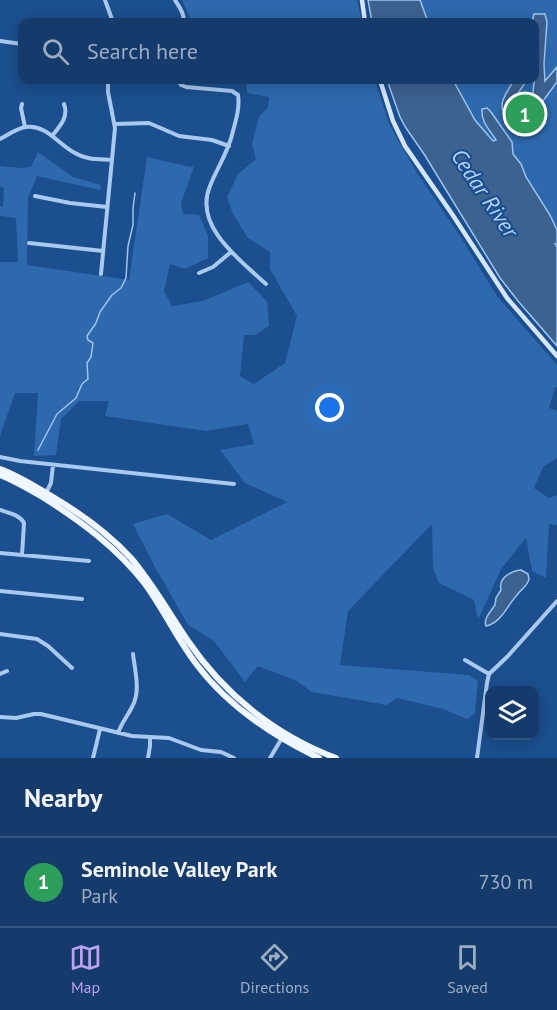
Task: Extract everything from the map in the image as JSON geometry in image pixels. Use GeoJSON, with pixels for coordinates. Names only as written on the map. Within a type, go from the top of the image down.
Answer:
{"type":"FeatureCollection","features":[{"type":"Feature","properties":{"kind":"main road"},"geometry":{"type":"LineString","coordinates":[[0,469],[28,482],[45,495]]}},
{"type":"Feature","properties":{"kind":"main road"},"geometry":{"type":"LineString","coordinates":[[0,475],[45,495],[88,519],[121,548],[148,580],[215,676],[283,736],[319,758]]}},
{"type":"Feature","properties":{"kind":"main road"},"geometry":{"type":"LineString","coordinates":[[283,736],[336,758]]}},
{"type":"Feature","properties":{"kind":"street"},"geometry":{"type":"LineString","coordinates":[[105,0],[112,18]]}},
{"type":"Feature","properties":{"kind":"street"},"geometry":{"type":"LineString","coordinates":[[175,0],[184,18]]}},
{"type":"Feature","properties":{"kind":"street"},"geometry":{"type":"LineString","coordinates":[[362,0],[364,18]]}},
{"type":"Feature","properties":{"kind":"street"},"geometry":{"type":"LineString","coordinates":[[0,41],[18,43]]}},
{"type":"Feature","properties":{"kind":"street"},"geometry":{"type":"LineString","coordinates":[[101,274],[115,124],[108,84]]}},
{"type":"Feature","properties":{"kind":"street"},"geometry":{"type":"LineString","coordinates":[[180,84],[232,91],[239,98],[232,138],[209,189],[206,203],[207,213],[210,224],[231,252],[266,284]]}},
{"type":"Feature","properties":{"kind":"street"},"geometry":{"type":"LineString","coordinates":[[381,84],[393,121],[404,143],[507,298],[557,356]]}},
{"type":"Feature","properties":{"kind":"street"},"geometry":{"type":"LineString","coordinates":[[22,104],[25,127]]}},
{"type":"Feature","properties":{"kind":"street"},"geometry":{"type":"LineString","coordinates":[[52,136],[65,117],[64,104]]}},
{"type":"Feature","properties":{"kind":"street"},"geometry":{"type":"LineString","coordinates":[[115,124],[149,123],[174,135],[212,140],[229,146]]}},
{"type":"Feature","properties":{"kind":"street"},"geometry":{"type":"LineString","coordinates":[[0,139],[25,127],[43,130],[83,157],[112,160]]}},
{"type":"Feature","properties":{"kind":"street"},"geometry":{"type":"LineString","coordinates":[[35,196],[107,207]]}},
{"type":"Feature","properties":{"kind":"street"},"geometry":{"type":"LineString","coordinates":[[29,243],[103,251]]}},
{"type":"Feature","properties":{"kind":"street"},"geometry":{"type":"LineString","coordinates":[[199,273],[213,267],[231,252]]}},
{"type":"Feature","properties":{"kind":"street"},"geometry":{"type":"LineString","coordinates":[[0,457],[53,465],[234,484]]}},
{"type":"Feature","properties":{"kind":"street"},"geometry":{"type":"LineString","coordinates":[[45,495],[51,483],[53,465]]}},
{"type":"Feature","properties":{"kind":"street"},"geometry":{"type":"LineString","coordinates":[[0,510],[18,516],[24,523],[22,555]]}},
{"type":"Feature","properties":{"kind":"street"},"geometry":{"type":"LineString","coordinates":[[0,553],[89,561]]}},
{"type":"Feature","properties":{"kind":"street"},"geometry":{"type":"LineString","coordinates":[[0,591],[82,599]]}},
{"type":"Feature","properties":{"kind":"street"},"geometry":{"type":"LineString","coordinates":[[477,758],[489,674],[557,601]]}},
{"type":"Feature","properties":{"kind":"street"},"geometry":{"type":"LineString","coordinates":[[0,634],[37,639],[72,668]]}},
{"type":"Feature","properties":{"kind":"street"},"geometry":{"type":"LineString","coordinates":[[118,733],[121,723],[132,708],[137,693],[133,654]]}},
{"type":"Feature","properties":{"kind":"street"},"geometry":{"type":"LineString","coordinates":[[465,660],[489,674]]}},
{"type":"Feature","properties":{"kind":"street"},"geometry":{"type":"LineString","coordinates":[[0,674],[7,671]]}},
{"type":"Feature","properties":{"kind":"street"},"geometry":{"type":"LineString","coordinates":[[0,717],[16,718],[41,714],[137,737],[169,738],[201,750],[221,752],[234,758]]}},
{"type":"Feature","properties":{"kind":"street"},"geometry":{"type":"LineString","coordinates":[[93,758],[100,729]]}},
{"type":"Feature","properties":{"kind":"street"},"geometry":{"type":"LineString","coordinates":[[270,758],[283,736]]}},
{"type":"Feature","properties":{"kind":"street"},"geometry":{"type":"LineString","coordinates":[[148,758],[150,737]]}},
{"type":"Feature","properties":{"kind":"shaded area"},"geometry":{"type":"Polygon","coordinates":[[[182,0],[357,0],[361,18],[190,18],[182,0]]]}},
{"type":"Feature","properties":{"kind":"shaded area"},"geometry":{"type":"Polygon","coordinates":[[[420,0],[557,0],[557,230],[526,177],[521,164],[513,154],[512,142],[487,108],[490,133],[496,140],[493,142],[475,120],[455,84],[539,84],[539,18],[427,18],[420,0]]]}},
{"type":"Feature","properties":{"kind":"shaded area"},"geometry":{"type":"Polygon","coordinates":[[[246,84],[376,84],[389,124],[417,173],[497,296],[557,365],[557,387],[549,408],[557,411],[557,458],[543,467],[534,488],[549,498],[557,495],[557,525],[549,524],[546,578],[532,571],[526,538],[501,569],[478,620],[474,600],[439,583],[433,568],[432,524],[348,611],[340,665],[469,675],[478,681],[475,713],[467,719],[443,709],[397,698],[387,705],[312,692],[295,680],[258,666],[245,682],[214,641],[188,625],[133,524],[167,514],[211,540],[287,502],[245,483],[220,450],[254,444],[248,424],[206,431],[105,416],[109,401],[79,401],[61,419],[56,455],[34,456],[38,393],[15,393],[0,436],[0,262],[18,262],[16,218],[0,216],[4,188],[0,187],[0,166],[31,167],[38,152],[73,177],[101,185],[100,190],[37,176],[28,198],[27,265],[129,280],[147,157],[194,167],[181,203],[183,214],[199,215],[208,236],[208,258],[185,269],[170,264],[164,291],[172,306],[203,301],[248,282],[267,301],[269,326],[255,335],[244,335],[240,376],[254,384],[285,363],[297,316],[270,269],[270,252],[248,238],[233,214],[227,197],[238,174],[256,159],[252,144],[259,117],[268,107],[269,97],[247,93],[246,84]]]}},
{"type":"Feature","properties":{"kind":"water"},"geometry":{"type":"Polygon","coordinates":[[[368,0],[420,0],[427,18],[371,18],[368,0]]]}},
{"type":"Feature","properties":{"kind":"water"},"geometry":{"type":"Polygon","coordinates":[[[534,14],[545,14],[547,22],[545,81],[557,67],[557,82],[518,135],[514,126],[533,92],[534,84],[539,84],[539,18],[533,18],[534,14]]]}},
{"type":"Feature","properties":{"kind":"water","name":"Cedar River"},"geometry":{"type":"Polygon","coordinates":[[[388,84],[455,84],[475,120],[493,141],[496,140],[484,122],[482,109],[487,108],[491,112],[512,142],[513,154],[521,164],[526,177],[557,230],[557,244],[555,244],[557,247],[557,346],[500,278],[400,117],[388,84]]]}},
{"type":"Feature","properties":{"kind":"water"},"geometry":{"type":"Polygon","coordinates":[[[512,84],[524,84],[506,118],[502,103],[512,84]]]}},
{"type":"Feature","properties":{"kind":"water"},"geometry":{"type":"Polygon","coordinates":[[[521,570],[528,574],[527,584],[500,618],[486,626],[486,618],[501,590],[501,582],[509,574],[521,570]]]}},
{"type":"Feature","properties":{"kind":"waterway"},"geometry":{"type":"LineString","coordinates":[[38,450],[57,414],[76,398],[82,384],[88,379],[87,363],[91,357],[93,343],[88,340],[87,336],[100,312],[112,295],[121,288],[126,278],[135,193]]}},
{"type":"Feature","properties":{"kind":"place","name":"Seminole Valley Park"},"geometry":{"type":"Point","coordinates":[525,114]}}]}
